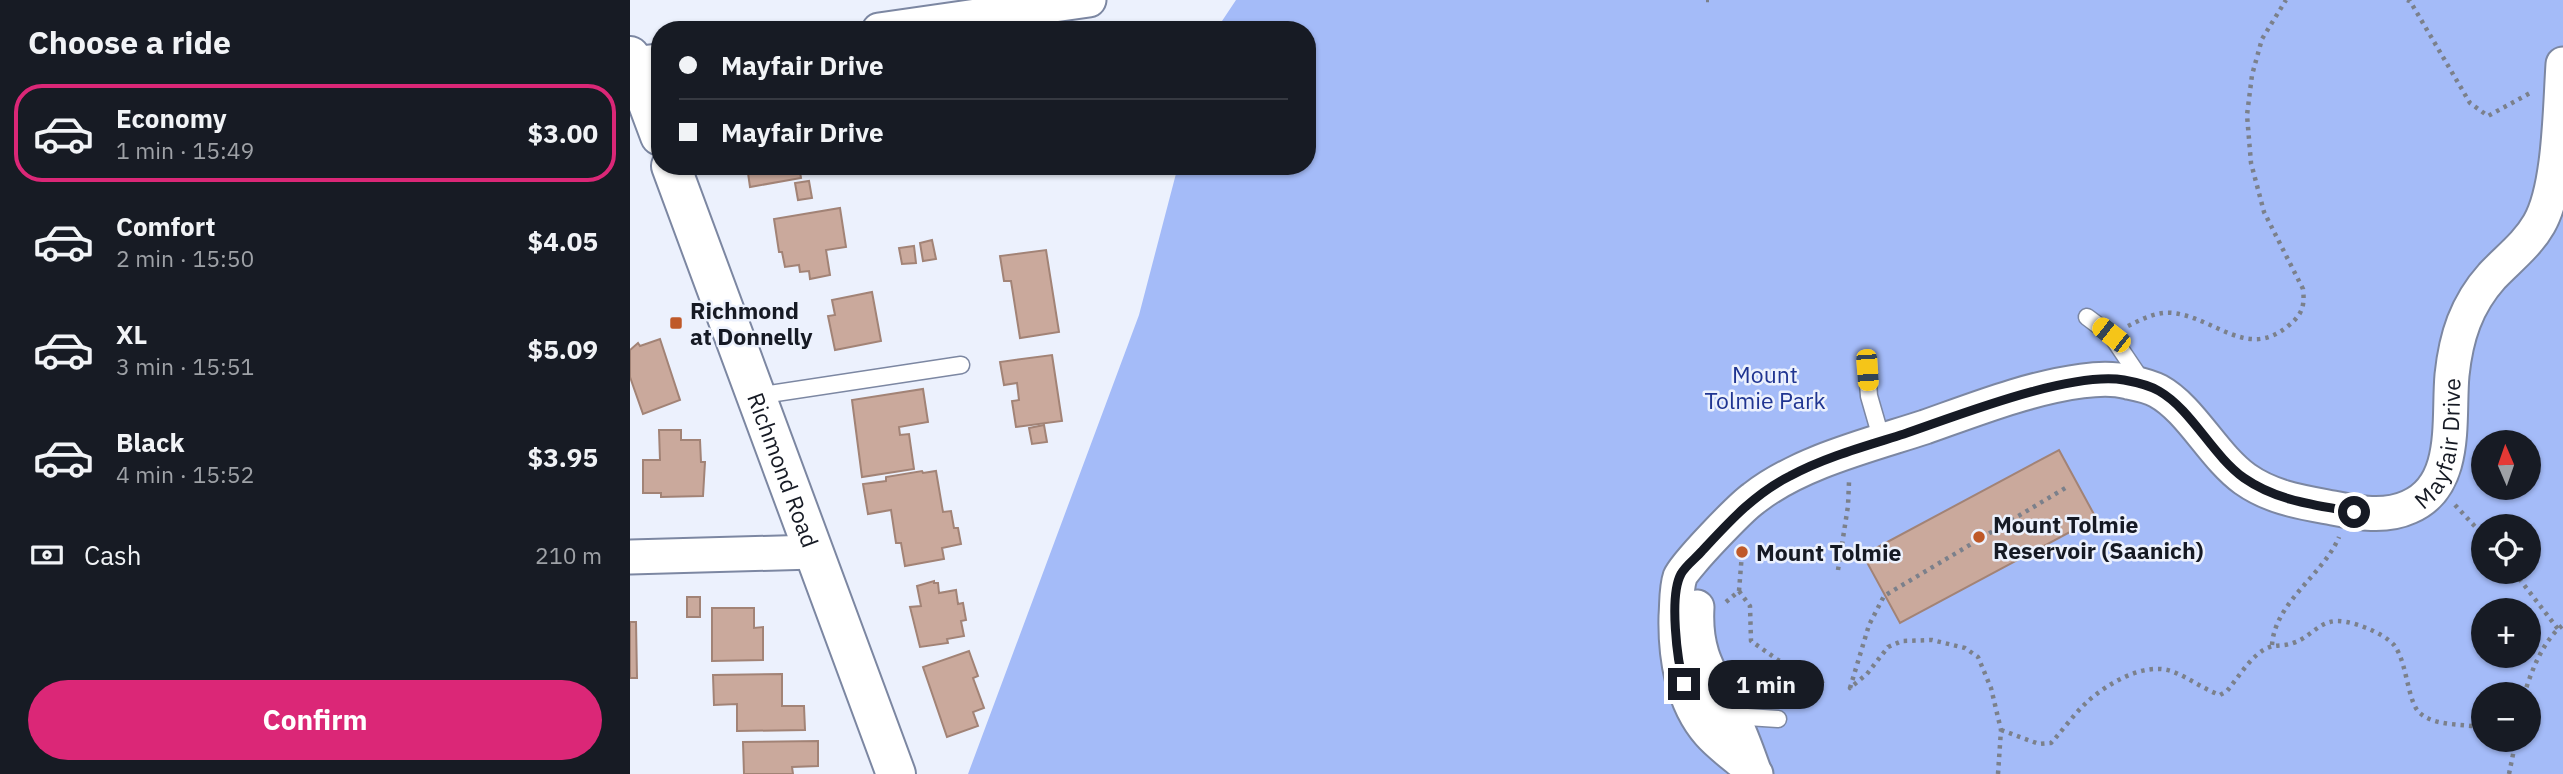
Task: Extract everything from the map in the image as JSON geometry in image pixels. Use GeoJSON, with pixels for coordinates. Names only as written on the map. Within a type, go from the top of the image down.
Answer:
{"type":"FeatureCollection","features":[{"type":"Feature","properties":{"kind":"main road"},"geometry":{"type":"LineString","coordinates":[[641,60],[651,100]]}},
{"type":"Feature","properties":{"kind":"main road","name":"Richmond Road"},"geometry":{"type":"LineString","coordinates":[[674,175],[896,774]]}},
{"type":"Feature","properties":{"kind":"street"},"geometry":{"type":"LineString","coordinates":[[942,21],[1090,0]]}},
{"type":"Feature","properties":{"kind":"street","name":"Mayfair Drive"},"geometry":{"type":"LineString","coordinates":[[1756,774],[1709,733],[1690,701],[1679,667],[1676,629],[1679,583],[1681,574],[1755,497],[1791,475],[1882,441],[2024,395],[2082,381],[2121,380],[2160,391],[2243,477],[2259,487],[2294,501],[2354,512],[2386,514],[2410,507],[2426,497],[2437,486],[2444,466],[2449,434],[2452,375],[2458,342],[2470,304],[2539,224],[2551,195],[2562,72]]}},
{"type":"Feature","properties":{"kind":"street"},"geometry":{"type":"LineString","coordinates":[[630,557],[814,552]]}},
{"type":"Feature","properties":{"kind":"street","name":"Mayfair Drive"},"geometry":{"type":"LineString","coordinates":[[1702,552],[1696,625],[1698,635],[1709,676],[1732,716],[1756,774]]}},
{"type":"Feature","properties":{"kind":"lane"},"geometry":{"type":"LineString","coordinates":[[2087,317],[2111,335],[2146,386]]}},
{"type":"Feature","properties":{"kind":"lane"},"geometry":{"type":"LineString","coordinates":[[756,396],[961,365]]}},
{"type":"Feature","properties":{"kind":"lane"},"geometry":{"type":"LineString","coordinates":[[1867,370],[1869,396],[1882,441]]}},
{"type":"Feature","properties":{"kind":"lane"},"geometry":{"type":"LineString","coordinates":[[1732,716],[1778,719]]}},
{"type":"Feature","properties":{"kind":"path"},"geometry":{"type":"LineString","coordinates":[[2111,335],[2160,312],[2176,313],[2240,337],[2259,341],[2278,335],[2298,318],[2305,303],[2303,289],[2264,212],[2250,163],[2247,115],[2252,75],[2262,39],[2286,0]]}},
{"type":"Feature","properties":{"kind":"path"},"geometry":{"type":"LineString","coordinates":[[2407,0],[2470,103],[2488,116],[2562,72]]}},
{"type":"Feature","properties":{"kind":"path"},"geometry":{"type":"LineString","coordinates":[[1838,570],[1848,494],[1849,470],[1843,455]]}},
{"type":"Feature","properties":{"kind":"path"},"geometry":{"type":"LineString","coordinates":[[2437,486],[2471,522]]}},
{"type":"Feature","properties":{"kind":"path"},"geometry":{"type":"LineString","coordinates":[[1998,774],[2001,730],[1992,688],[1978,657],[1965,648],[1947,642],[1914,639],[1902,641],[1888,647],[1867,674],[1850,688],[1869,625],[1885,596],[2067,487]]}},
{"type":"Feature","properties":{"kind":"path"},"geometry":{"type":"LineString","coordinates":[[2272,645],[2272,636],[2283,614],[2335,546],[2354,512]]}},
{"type":"Feature","properties":{"kind":"path"},"geometry":{"type":"LineString","coordinates":[[1742,552],[1739,591],[1750,606],[1751,641],[1778,660],[1820,676],[1824,685]]}},
{"type":"Feature","properties":{"kind":"path"},"geometry":{"type":"LineString","coordinates":[[2524,584],[2561,627],[2530,674],[2528,682]]}},
{"type":"Feature","properties":{"kind":"path"},"geometry":{"type":"LineString","coordinates":[[1727,601],[1739,591]]}},
{"type":"Feature","properties":{"kind":"path"},"geometry":{"type":"LineString","coordinates":[[2001,730],[2039,744],[2051,744],[2087,702],[2120,680],[2143,671],[2169,670],[2220,695],[2227,691],[2258,654],[2272,645],[2292,644],[2329,622],[2347,621],[2393,644],[2410,684],[2412,705],[2421,715],[2449,723],[2471,725]]}},
{"type":"Feature","properties":{"kind":"path"},"geometry":{"type":"LineString","coordinates":[[2509,774],[2514,752]]}},
{"type":"Feature","properties":{"kind":"green space","name":"Mount Tolmie Park"},"geometry":{"type":"Polygon","coordinates":[[[1236,0],[2563,0],[2563,774],[968,774],[1139,315],[1176,175],[1316,175],[1316,21],[1222,21],[1236,0]]]}},
{"type":"Feature","properties":{"kind":"building"},"geometry":{"type":"Polygon","coordinates":[[[748,175],[800,175],[801,178],[750,187],[748,175]]]}},
{"type":"Feature","properties":{"kind":"building"},"geometry":{"type":"Polygon","coordinates":[[[809,181],[812,198],[798,200],[795,183],[809,181]]]}},
{"type":"Feature","properties":{"kind":"building"},"geometry":{"type":"Polygon","coordinates":[[[840,208],[846,247],[826,250],[830,275],[810,279],[809,271],[800,272],[799,265],[785,267],[782,252],[779,252],[774,219],[840,208]]]}},
{"type":"Feature","properties":{"kind":"building"},"geometry":{"type":"Polygon","coordinates":[[[932,240],[936,259],[923,261],[920,243],[932,240]]]}},
{"type":"Feature","properties":{"kind":"building"},"geometry":{"type":"Polygon","coordinates":[[[914,246],[916,263],[902,264],[899,248],[914,246]]]}},
{"type":"Feature","properties":{"kind":"building"},"geometry":{"type":"Polygon","coordinates":[[[1046,250],[1059,332],[1020,338],[1011,281],[1004,281],[1000,256],[1046,250]]]}},
{"type":"Feature","properties":{"kind":"building"},"geometry":{"type":"Polygon","coordinates":[[[872,292],[881,341],[835,350],[828,316],[835,315],[832,300],[872,292]]]}},
{"type":"Feature","properties":{"kind":"building"},"geometry":{"type":"Polygon","coordinates":[[[660,339],[680,400],[643,414],[630,377],[630,350],[638,343],[640,346],[660,339]]]}},
{"type":"Feature","properties":{"kind":"building"},"geometry":{"type":"Polygon","coordinates":[[[1052,355],[1062,421],[1016,427],[1012,401],[1019,400],[1017,383],[1004,385],[1000,362],[1052,355]]]}},
{"type":"Feature","properties":{"kind":"building"},"geometry":{"type":"Polygon","coordinates":[[[923,389],[928,422],[899,427],[900,435],[909,434],[914,469],[862,477],[852,400],[923,389]]]}},
{"type":"Feature","properties":{"kind":"building"},"geometry":{"type":"Polygon","coordinates":[[[1044,425],[1047,442],[1032,444],[1029,428],[1044,425]]]}},
{"type":"Feature","properties":{"kind":"building"},"geometry":{"type":"Polygon","coordinates":[[[659,430],[681,430],[681,440],[700,440],[701,462],[705,462],[703,496],[661,497],[661,493],[643,493],[643,460],[660,460],[659,430]]]}},
{"type":"Feature","properties":{"kind":"building","name":"Mount Tolmie Reservoir (Saanich)"},"geometry":{"type":"Polygon","coordinates":[[[2059,450],[2096,518],[1900,623],[1863,555],[2059,450]]]}},
{"type":"Feature","properties":{"kind":"building"},"geometry":{"type":"Polygon","coordinates":[[[922,471],[936,471],[943,512],[951,511],[961,544],[942,548],[944,559],[905,566],[901,543],[896,543],[891,510],[868,514],[863,484],[922,471]]]}},
{"type":"Feature","properties":{"kind":"building"},"geometry":{"type":"Polygon","coordinates":[[[934,581],[938,583],[939,593],[956,590],[958,604],[963,603],[966,620],[961,621],[964,636],[947,639],[948,643],[920,647],[910,607],[921,606],[917,586],[934,581]]]}},
{"type":"Feature","properties":{"kind":"building"},"geometry":{"type":"Polygon","coordinates":[[[687,597],[700,597],[700,617],[687,617],[687,597]]]}},
{"type":"Feature","properties":{"kind":"building"},"geometry":{"type":"Polygon","coordinates":[[[712,608],[754,608],[754,628],[763,627],[763,660],[712,661],[712,608]]]}},
{"type":"Feature","properties":{"kind":"building"},"geometry":{"type":"Polygon","coordinates":[[[630,622],[636,622],[637,678],[630,678],[630,622]]]}},
{"type":"Feature","properties":{"kind":"building"},"geometry":{"type":"Polygon","coordinates":[[[969,651],[978,676],[973,678],[984,708],[973,712],[978,726],[947,737],[923,667],[969,651]]]}},
{"type":"Feature","properties":{"kind":"building"},"geometry":{"type":"Polygon","coordinates":[[[782,674],[782,706],[804,706],[805,730],[737,731],[737,704],[714,705],[713,675],[782,674]]]}},
{"type":"Feature","properties":{"kind":"building"},"geometry":{"type":"Polygon","coordinates":[[[818,741],[818,766],[792,767],[793,774],[744,774],[743,742],[818,741]]]}},
{"type":"Feature","properties":{"kind":"place","name":"Richmond at Donnelly"},"geometry":{"type":"Point","coordinates":[676,323]}},
{"type":"Feature","properties":{"kind":"place","name":"Mount Tolmie Reservoir (Saanich)"},"geometry":{"type":"Point","coordinates":[1979,537]}},
{"type":"Feature","properties":{"kind":"place","name":"Mount Tolmie"},"geometry":{"type":"Point","coordinates":[1742,552]}},
{"type":"Feature","properties":{"kind":"route"},"geometry":{"type":"LineString","coordinates":[[1684,684],[1679,667],[1676,629],[1677,592],[1681,574],[1755,497],[1791,475],[1843,455],[2024,395],[2082,381],[2121,380],[2146,386],[2160,391],[2179,408],[2227,463],[2259,487],[2294,501],[2354,512]]}}]}
